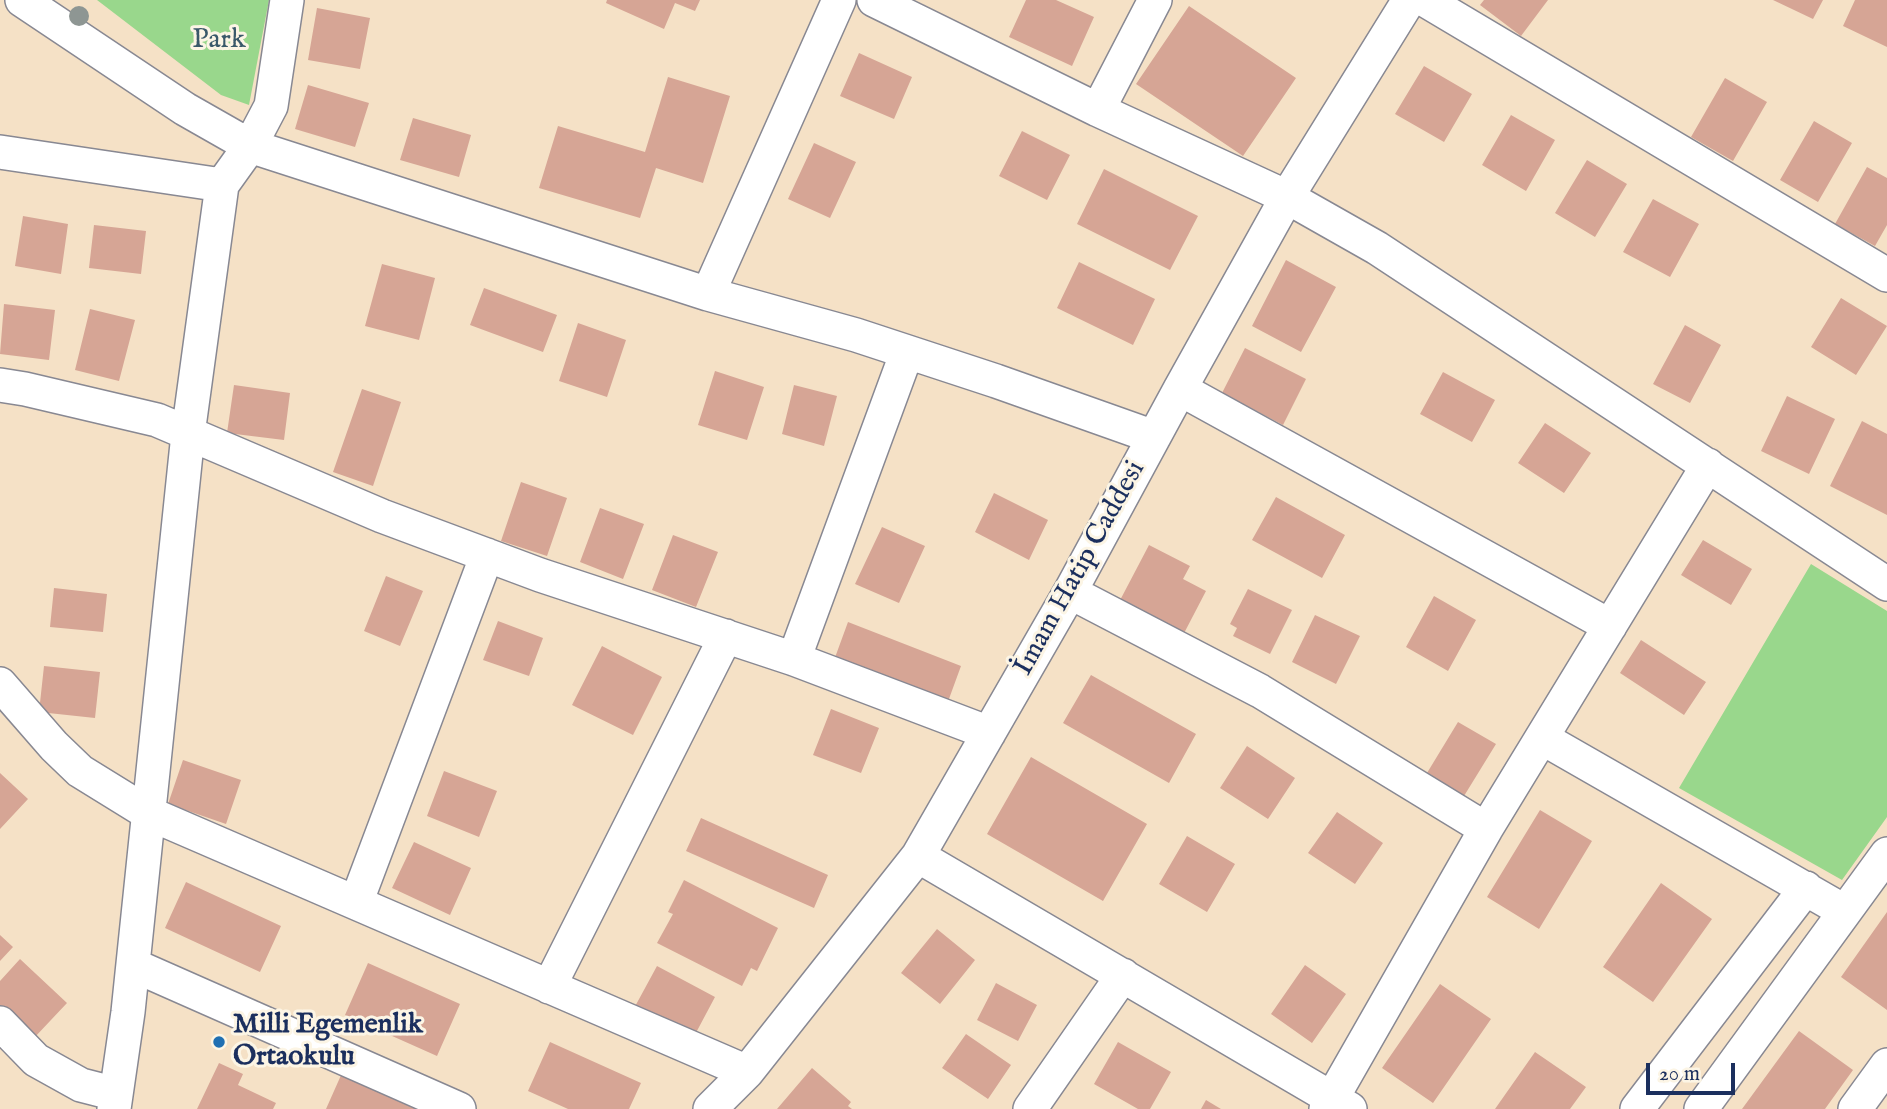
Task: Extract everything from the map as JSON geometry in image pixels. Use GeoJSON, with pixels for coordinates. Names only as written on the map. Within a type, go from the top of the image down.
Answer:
{"type":"FeatureCollection","features":[{"type":"Feature","properties":{"kind":"street"},"geometry":{"type":"LineString","coordinates":[[22,0],[185,109],[250,146],[708,295],[856,335],[1154,437]]}},
{"type":"Feature","properties":{"kind":"street"},"geometry":{"type":"LineString","coordinates":[[0,1023],[36,1060],[115,1101],[133,965],[188,434],[222,185],[250,146],[271,106],[287,0]]}},
{"type":"Feature","properties":{"kind":"street"},"geometry":{"type":"LineString","coordinates":[[708,295],[839,0]]}},
{"type":"Feature","properties":{"kind":"street"},"geometry":{"type":"LineString","coordinates":[[874,0],[1098,110],[1287,197],[1377,248],[1887,584]]}},
{"type":"Feature","properties":{"kind":"street"},"geometry":{"type":"LineString","coordinates":[[1098,110],[1155,0]]}},
{"type":"Feature","properties":{"kind":"street","name":"İmam Hatip Caddesi"},"geometry":{"type":"LineString","coordinates":[[710,1109],[747,1072],[918,856],[1070,592],[1287,197],[1409,0]]}},
{"type":"Feature","properties":{"kind":"street"},"geometry":{"type":"LineString","coordinates":[[1425,0],[1887,275]]}},
{"type":"Feature","properties":{"kind":"street"},"geometry":{"type":"LineString","coordinates":[[0,152],[222,185]]}},
{"type":"Feature","properties":{"kind":"street"},"geometry":{"type":"LineString","coordinates":[[794,659],[907,352]]}},
{"type":"Feature","properties":{"kind":"street"},"geometry":{"type":"LineString","coordinates":[[0,385],[24,388],[157,420],[382,516],[487,555],[794,659],[989,733]]}},
{"type":"Feature","properties":{"kind":"street"},"geometry":{"type":"LineString","coordinates":[[1180,389],[1611,625]]}},
{"type":"Feature","properties":{"kind":"street"},"geometry":{"type":"LineString","coordinates":[[918,856],[1123,975],[1337,1105],[1486,829],[1708,465]]}},
{"type":"Feature","properties":{"kind":"street"},"geometry":{"type":"LineString","coordinates":[[356,903],[487,555]]}},
{"type":"Feature","properties":{"kind":"street"},"geometry":{"type":"LineString","coordinates":[[1070,592],[1260,691],[1486,829]]}},
{"type":"Feature","properties":{"kind":"street"},"geometry":{"type":"LineString","coordinates":[[550,987],[726,636]]}},
{"type":"Feature","properties":{"kind":"street"},"geometry":{"type":"LineString","coordinates":[[0,684],[54,746],[80,771],[148,813],[747,1072]]}},
{"type":"Feature","properties":{"kind":"street"},"geometry":{"type":"LineString","coordinates":[[1542,738],[1844,911]]}},
{"type":"Feature","properties":{"kind":"street"},"geometry":{"type":"LineString","coordinates":[[1701,1109],[1887,854]]}},
{"type":"Feature","properties":{"kind":"street"},"geometry":{"type":"LineString","coordinates":[[1651,1104],[1806,888]]}},
{"type":"Feature","properties":{"kind":"street"},"geometry":{"type":"LineString","coordinates":[[133,965],[459,1109]]}},
{"type":"Feature","properties":{"kind":"street"},"geometry":{"type":"LineString","coordinates":[[1030,1109],[1123,975]]}},
{"type":"Feature","properties":{"kind":"street"},"geometry":{"type":"LineString","coordinates":[[1855,1109],[1887,1065]]}},
{"type":"Feature","properties":{"kind":"green space","name":"Park"},"geometry":{"type":"Polygon","coordinates":[[[97,0],[269,0],[249,105],[221,95],[97,0]]]}},
{"type":"Feature","properties":{"kind":"green space"},"geometry":{"type":"Polygon","coordinates":[[[1811,564],[1887,611],[1887,817],[1842,880],[1679,788],[1811,564]]]}},
{"type":"Feature","properties":{"kind":"building"},"geometry":{"type":"Polygon","coordinates":[[[607,0],[700,0],[695,11],[675,3],[664,29],[606,3],[607,0]]]}},
{"type":"Feature","properties":{"kind":"building"},"geometry":{"type":"Polygon","coordinates":[[[1026,0],[1056,0],[1094,17],[1072,66],[1009,37],[1026,0]]]}},
{"type":"Feature","properties":{"kind":"building"},"geometry":{"type":"Polygon","coordinates":[[[1484,0],[1548,0],[1521,36],[1480,5],[1484,0]]]}},
{"type":"Feature","properties":{"kind":"building"},"geometry":{"type":"Polygon","coordinates":[[[1773,0],[1823,0],[1813,19],[1773,0]]]}},
{"type":"Feature","properties":{"kind":"building"},"geometry":{"type":"Polygon","coordinates":[[[1855,0],[1887,0],[1887,47],[1843,26],[1855,0]]]}},
{"type":"Feature","properties":{"kind":"building"},"geometry":{"type":"Polygon","coordinates":[[[1189,6],[1296,78],[1243,156],[1136,84],[1189,6]]]}},
{"type":"Feature","properties":{"kind":"building"},"geometry":{"type":"Polygon","coordinates":[[[317,8],[370,18],[360,69],[308,60],[317,8]]]}},
{"type":"Feature","properties":{"kind":"building"},"geometry":{"type":"Polygon","coordinates":[[[859,53],[912,77],[894,119],[840,96],[859,53]]]}},
{"type":"Feature","properties":{"kind":"building"},"geometry":{"type":"Polygon","coordinates":[[[1424,66],[1472,94],[1444,142],[1395,114],[1424,66]]]}},
{"type":"Feature","properties":{"kind":"building"},"geometry":{"type":"Polygon","coordinates":[[[668,77],[730,96],[703,183],[656,168],[640,218],[539,188],[558,126],[645,152],[668,77]]]}},
{"type":"Feature","properties":{"kind":"building"},"geometry":{"type":"Polygon","coordinates":[[[1725,78],[1767,102],[1733,161],[1691,137],[1725,78]]]}},
{"type":"Feature","properties":{"kind":"building"},"geometry":{"type":"Polygon","coordinates":[[[308,85],[369,103],[355,147],[295,129],[308,85]]]}},
{"type":"Feature","properties":{"kind":"building"},"geometry":{"type":"Polygon","coordinates":[[[1511,115],[1555,140],[1526,191],[1482,165],[1511,115]]]}},
{"type":"Feature","properties":{"kind":"building"},"geometry":{"type":"Polygon","coordinates":[[[413,118],[471,135],[459,177],[400,160],[413,118]]]}},
{"type":"Feature","properties":{"kind":"building"},"geometry":{"type":"Polygon","coordinates":[[[1814,121],[1852,143],[1818,202],[1780,180],[1814,121]]]}},
{"type":"Feature","properties":{"kind":"building"},"geometry":{"type":"Polygon","coordinates":[[[1022,131],[1070,155],[1047,200],[999,176],[1022,131]]]}},
{"type":"Feature","properties":{"kind":"building"},"geometry":{"type":"Polygon","coordinates":[[[814,143],[856,162],[830,218],[788,199],[814,143]]]}},
{"type":"Feature","properties":{"kind":"building"},"geometry":{"type":"Polygon","coordinates":[[[1587,160],[1627,184],[1595,237],[1555,213],[1587,160]]]}},
{"type":"Feature","properties":{"kind":"building"},"geometry":{"type":"Polygon","coordinates":[[[1867,167],[1887,178],[1887,225],[1875,246],[1835,224],[1867,167]]]}},
{"type":"Feature","properties":{"kind":"building"},"geometry":{"type":"Polygon","coordinates":[[[1104,169],[1198,216],[1170,270],[1077,224],[1104,169]]]}},
{"type":"Feature","properties":{"kind":"building"},"geometry":{"type":"Polygon","coordinates":[[[1653,199],[1699,224],[1670,277],[1623,252],[1653,199]]]}},
{"type":"Feature","properties":{"kind":"building"},"geometry":{"type":"Polygon","coordinates":[[[23,216],[68,224],[61,274],[15,266],[23,216]]]}},
{"type":"Feature","properties":{"kind":"building"},"geometry":{"type":"Polygon","coordinates":[[[94,225],[146,231],[141,274],[89,268],[94,225]]]}},
{"type":"Feature","properties":{"kind":"building"},"geometry":{"type":"Polygon","coordinates":[[[1286,260],[1336,287],[1301,352],[1252,326],[1286,260]]]}},
{"type":"Feature","properties":{"kind":"building"},"geometry":{"type":"Polygon","coordinates":[[[1079,262],[1155,299],[1133,345],[1057,308],[1079,262]]]}},
{"type":"Feature","properties":{"kind":"building"},"geometry":{"type":"Polygon","coordinates":[[[382,264],[435,278],[419,340],[365,326],[382,264]]]}},
{"type":"Feature","properties":{"kind":"building"},"geometry":{"type":"Polygon","coordinates":[[[484,288],[557,315],[543,352],[470,325],[484,288]]]}},
{"type":"Feature","properties":{"kind":"building"},"geometry":{"type":"Polygon","coordinates":[[[1841,298],[1887,326],[1856,375],[1811,347],[1841,298]]]}},
{"type":"Feature","properties":{"kind":"building"},"geometry":{"type":"Polygon","coordinates":[[[4,304],[55,310],[49,360],[0,354],[4,304]]]}},
{"type":"Feature","properties":{"kind":"building"},"geometry":{"type":"Polygon","coordinates":[[[90,309],[135,320],[119,381],[75,370],[90,309]]]}},
{"type":"Feature","properties":{"kind":"building"},"geometry":{"type":"Polygon","coordinates":[[[578,323],[626,340],[607,397],[559,381],[578,323]]]}},
{"type":"Feature","properties":{"kind":"building"},"geometry":{"type":"Polygon","coordinates":[[[1685,325],[1721,345],[1690,403],[1653,384],[1685,325]]]}},
{"type":"Feature","properties":{"kind":"building"},"geometry":{"type":"Polygon","coordinates":[[[1245,348],[1306,379],[1283,425],[1222,393],[1245,348]]]}},
{"type":"Feature","properties":{"kind":"building"},"geometry":{"type":"Polygon","coordinates":[[[715,371],[764,387],[747,440],[698,425],[715,371]]]}},
{"type":"Feature","properties":{"kind":"building"},"geometry":{"type":"Polygon","coordinates":[[[1443,372],[1495,400],[1472,442],[1420,414],[1443,372]]]}},
{"type":"Feature","properties":{"kind":"building"},"geometry":{"type":"Polygon","coordinates":[[[234,385],[290,393],[284,440],[227,433],[234,385]]]}},
{"type":"Feature","properties":{"kind":"building"},"geometry":{"type":"Polygon","coordinates":[[[794,385],[837,396],[824,446],[782,434],[794,385]]]}},
{"type":"Feature","properties":{"kind":"building"},"geometry":{"type":"Polygon","coordinates":[[[362,389],[401,402],[373,486],[333,472],[362,389]]]}},
{"type":"Feature","properties":{"kind":"building"},"geometry":{"type":"Polygon","coordinates":[[[1787,396],[1835,419],[1809,474],[1761,451],[1787,396]]]}},
{"type":"Feature","properties":{"kind":"building"},"geometry":{"type":"Polygon","coordinates":[[[1862,421],[1887,434],[1887,515],[1830,486],[1862,421]]]}},
{"type":"Feature","properties":{"kind":"building"},"geometry":{"type":"Polygon","coordinates":[[[1545,423],[1591,453],[1564,493],[1518,463],[1545,423]]]}},
{"type":"Feature","properties":{"kind":"building"},"geometry":{"type":"Polygon","coordinates":[[[521,482],[567,498],[547,556],[501,541],[521,482]]]}},
{"type":"Feature","properties":{"kind":"building"},"geometry":{"type":"Polygon","coordinates":[[[994,493],[1048,520],[1029,560],[975,532],[994,493]]]}},
{"type":"Feature","properties":{"kind":"building"},"geometry":{"type":"Polygon","coordinates":[[[1276,497],[1345,535],[1322,578],[1252,540],[1276,497]]]}},
{"type":"Feature","properties":{"kind":"building"},"geometry":{"type":"Polygon","coordinates":[[[600,508],[644,524],[623,579],[580,562],[600,508]]]}},
{"type":"Feature","properties":{"kind":"building"},"geometry":{"type":"Polygon","coordinates":[[[882,527],[925,546],[899,603],[855,584],[882,527]]]}},
{"type":"Feature","properties":{"kind":"building"},"geometry":{"type":"Polygon","coordinates":[[[673,535],[718,552],[696,607],[652,590],[673,535]]]}},
{"type":"Feature","properties":{"kind":"building"},"geometry":{"type":"Polygon","coordinates":[[[1703,540],[1752,569],[1731,605],[1681,575],[1703,540]]]}},
{"type":"Feature","properties":{"kind":"building"},"geometry":{"type":"Polygon","coordinates":[[[1149,545],[1190,566],[1183,579],[1206,591],[1181,639],[1117,606],[1149,545]]]}},
{"type":"Feature","properties":{"kind":"building"},"geometry":{"type":"Polygon","coordinates":[[[386,576],[423,591],[400,646],[364,631],[386,576]]]}},
{"type":"Feature","properties":{"kind":"building"},"geometry":{"type":"Polygon","coordinates":[[[54,588],[107,594],[103,632],[50,627],[54,588]]]}},
{"type":"Feature","properties":{"kind":"building"},"geometry":{"type":"Polygon","coordinates":[[[1248,589],[1292,610],[1270,654],[1233,636],[1237,628],[1230,624],[1248,589]]]}},
{"type":"Feature","properties":{"kind":"building"},"geometry":{"type":"Polygon","coordinates":[[[1434,596],[1476,620],[1448,671],[1406,647],[1434,596]]]}},
{"type":"Feature","properties":{"kind":"building"},"geometry":{"type":"Polygon","coordinates":[[[1315,615],[1360,636],[1336,684],[1292,662],[1315,615]]]}},
{"type":"Feature","properties":{"kind":"building"},"geometry":{"type":"Polygon","coordinates":[[[498,621],[543,638],[529,676],[483,660],[498,621]]]}},
{"type":"Feature","properties":{"kind":"building"},"geometry":{"type":"Polygon","coordinates":[[[848,622],[961,666],[946,707],[833,663],[848,622]]]}},
{"type":"Feature","properties":{"kind":"building"},"geometry":{"type":"Polygon","coordinates":[[[1641,640],[1706,682],[1684,715],[1620,673],[1641,640]]]}},
{"type":"Feature","properties":{"kind":"building"},"geometry":{"type":"Polygon","coordinates":[[[602,646],[662,677],[633,735],[572,705],[602,646]]]}},
{"type":"Feature","properties":{"kind":"building"},"geometry":{"type":"Polygon","coordinates":[[[44,666],[100,672],[95,718],[39,712],[44,666]]]}},
{"type":"Feature","properties":{"kind":"building"},"geometry":{"type":"Polygon","coordinates":[[[1091,675],[1196,734],[1169,783],[1063,723],[1091,675]]]}},
{"type":"Feature","properties":{"kind":"building"},"geometry":{"type":"Polygon","coordinates":[[[831,709],[879,728],[861,773],[813,755],[831,709]]]}},
{"type":"Feature","properties":{"kind":"building"},"geometry":{"type":"Polygon","coordinates":[[[1458,722],[1496,744],[1464,796],[1427,773],[1458,722]]]}},
{"type":"Feature","properties":{"kind":"building"},"geometry":{"type":"Polygon","coordinates":[[[1247,746],[1295,778],[1268,819],[1220,788],[1247,746]]]}},
{"type":"Feature","properties":{"kind":"building"},"geometry":{"type":"Polygon","coordinates":[[[1031,757],[1147,824],[1103,901],[987,834],[1031,757]]]}},
{"type":"Feature","properties":{"kind":"building"},"geometry":{"type":"Polygon","coordinates":[[[183,760],[241,780],[226,824],[168,804],[183,760]]]}},
{"type":"Feature","properties":{"kind":"building"},"geometry":{"type":"Polygon","coordinates":[[[444,771],[497,791],[479,837],[427,816],[444,771]]]}},
{"type":"Feature","properties":{"kind":"building"},"geometry":{"type":"Polygon","coordinates":[[[0,773],[28,799],[0,829],[0,773]]]}},
{"type":"Feature","properties":{"kind":"building"},"geometry":{"type":"Polygon","coordinates":[[[1540,810],[1592,841],[1539,929],[1487,897],[1540,810]]]}},
{"type":"Feature","properties":{"kind":"building"},"geometry":{"type":"Polygon","coordinates":[[[1337,812],[1383,843],[1355,884],[1308,853],[1337,812]]]}},
{"type":"Feature","properties":{"kind":"building"},"geometry":{"type":"Polygon","coordinates":[[[701,818],[828,875],[814,908],[686,851],[701,818]]]}},
{"type":"Feature","properties":{"kind":"building"},"geometry":{"type":"Polygon","coordinates":[[[1187,836],[1235,864],[1207,912],[1159,884],[1187,836]]]}},
{"type":"Feature","properties":{"kind":"building"},"geometry":{"type":"Polygon","coordinates":[[[414,842],[471,868],[450,915],[392,888],[414,842]]]}},
{"type":"Feature","properties":{"kind":"building"},"geometry":{"type":"Polygon","coordinates":[[[684,880],[778,928],[757,971],[751,968],[742,986],[657,943],[673,914],[668,912],[684,880]]]}},
{"type":"Feature","properties":{"kind":"building"},"geometry":{"type":"Polygon","coordinates":[[[186,882],[281,926],[260,972],[165,928],[186,882]]]}},
{"type":"Feature","properties":{"kind":"building"},"geometry":{"type":"Polygon","coordinates":[[[1661,883],[1712,919],[1653,1002],[1603,967],[1661,883]]]}},
{"type":"Feature","properties":{"kind":"building"},"geometry":{"type":"Polygon","coordinates":[[[1887,912],[1887,1010],[1841,977],[1887,912]]]}},
{"type":"Feature","properties":{"kind":"building"},"geometry":{"type":"Polygon","coordinates":[[[937,929],[975,960],[940,1004],[901,973],[937,929]]]}},
{"type":"Feature","properties":{"kind":"building"},"geometry":{"type":"Polygon","coordinates":[[[0,935],[13,947],[0,961],[0,935]]]}},
{"type":"Feature","properties":{"kind":"building"},"geometry":{"type":"Polygon","coordinates":[[[20,959],[67,1003],[34,1038],[0,1006],[0,981],[20,959]]]}},
{"type":"Feature","properties":{"kind":"building"},"geometry":{"type":"Polygon","coordinates":[[[368,963],[460,1004],[437,1056],[345,1015],[368,963]]]}},
{"type":"Feature","properties":{"kind":"building"},"geometry":{"type":"Polygon","coordinates":[[[1305,965],[1346,994],[1312,1043],[1271,1014],[1305,965]]]}},
{"type":"Feature","properties":{"kind":"building"},"geometry":{"type":"Polygon","coordinates":[[[657,966],[715,997],[690,1044],[632,1012],[657,966]]]}},
{"type":"Feature","properties":{"kind":"building"},"geometry":{"type":"Polygon","coordinates":[[[996,983],[1037,1005],[1018,1041],[977,1020],[996,983]]]}},
{"type":"Feature","properties":{"kind":"building"},"geometry":{"type":"Polygon","coordinates":[[[1440,984],[1491,1019],[1433,1103],[1382,1068],[1440,984]]]}},
{"type":"Feature","properties":{"kind":"building"},"geometry":{"type":"Polygon","coordinates":[[[1799,1031],[1853,1070],[1825,1109],[1742,1109],[1799,1031]]]}},
{"type":"Feature","properties":{"kind":"building"},"geometry":{"type":"Polygon","coordinates":[[[966,1034],[1011,1065],[988,1099],[942,1068],[966,1034]]]}},
{"type":"Feature","properties":{"kind":"building"},"geometry":{"type":"Polygon","coordinates":[[[550,1042],[641,1083],[629,1109],[568,1109],[528,1091],[550,1042]]]}},
{"type":"Feature","properties":{"kind":"building"},"geometry":{"type":"Polygon","coordinates":[[[1118,1042],[1171,1072],[1150,1109],[1138,1109],[1094,1084],[1118,1042]]]}},
{"type":"Feature","properties":{"kind":"building"},"geometry":{"type":"Polygon","coordinates":[[[1535,1052],[1586,1087],[1570,1109],[1495,1109],[1535,1052]]]}},
{"type":"Feature","properties":{"kind":"building"},"geometry":{"type":"Polygon","coordinates":[[[219,1063],[243,1074],[238,1085],[276,1103],[273,1109],[197,1109],[219,1063]]]}},
{"type":"Feature","properties":{"kind":"building"},"geometry":{"type":"Polygon","coordinates":[[[812,1068],[851,1102],[848,1106],[852,1109],[777,1109],[812,1068]]]}},
{"type":"Feature","properties":{"kind":"building"},"geometry":{"type":"Polygon","coordinates":[[[342,1073],[423,1109],[326,1109],[342,1073]]]}},
{"type":"Feature","properties":{"kind":"building"},"geometry":{"type":"Polygon","coordinates":[[[1206,1100],[1221,1109],[1201,1109],[1206,1100]]]}},
{"type":"Feature","properties":{"kind":"place","name":"Milli Egemenlik Ortaokulu"},"geometry":{"type":"Point","coordinates":[219,1042]}}]}
